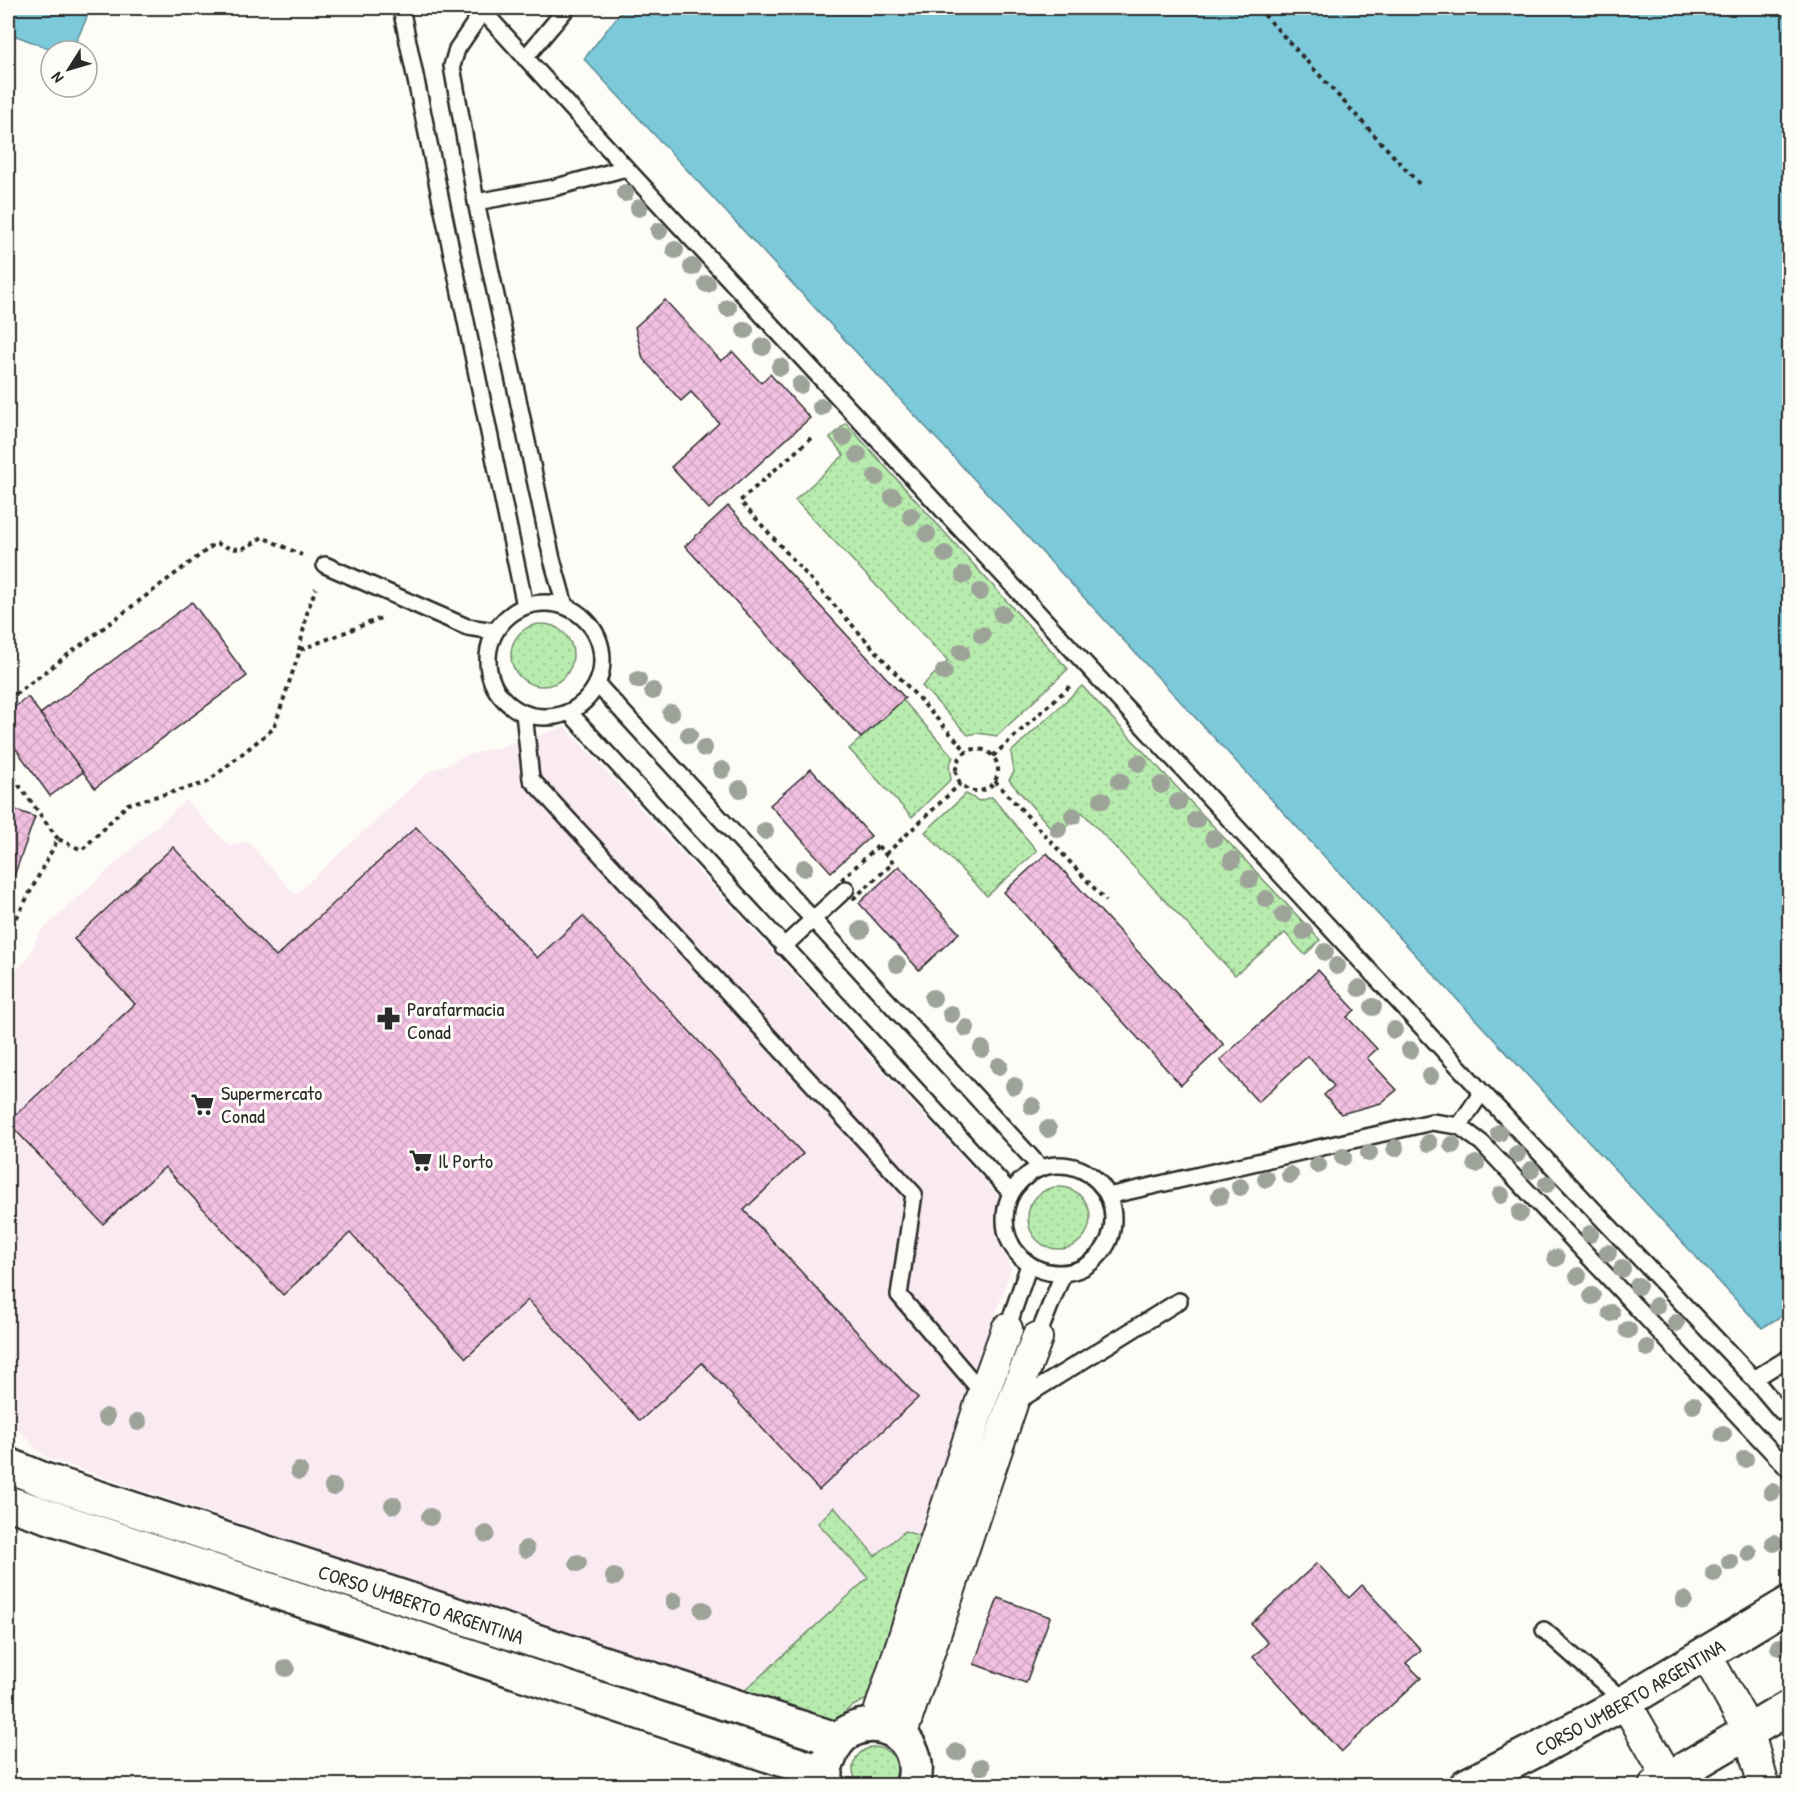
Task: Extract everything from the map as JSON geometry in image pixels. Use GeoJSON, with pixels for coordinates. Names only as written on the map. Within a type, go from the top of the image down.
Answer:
{"type":"FeatureCollection","features":[{"type":"Feature","properties":{"kind":"street"},"geometry":{"type":"LineString","coordinates":[[888,1731],[983,1395],[1007,1329]]}},
{"type":"Feature","properties":{"kind":"street"},"geometry":{"type":"LineString","coordinates":[[888,1731],[1036,1338]]}},
{"type":"Feature","properties":{"kind":"street","name":"CORSO UMBERTO ARGENTINA"},"geometry":{"type":"LineString","coordinates":[[8,1465],[55,1483],[838,1740],[829,1757],[830,1780],[8,1503]]}},
{"type":"Feature","properties":{"kind":"street","name":"CORSO UMBERTO ARGENTINA"},"geometry":{"type":"LineString","coordinates":[[1466,1785],[1534,1752],[1625,1702],[1790,1603]]}},
{"type":"Feature","properties":{"kind":"street"},"geometry":{"type":"LineString","coordinates":[[1705,1653],[1749,1730],[1764,1785]]}},
{"type":"Feature","properties":{"kind":"street"},"geometry":{"type":"LineString","coordinates":[[1625,1702],[1667,1783],[1749,1730],[1790,1707]]}},
{"type":"Feature","properties":{"kind":"street"},"geometry":{"type":"LineString","coordinates":[[838,1740],[861,1727],[888,1731],[913,1752],[916,1771],[913,1785]]}},
{"type":"Feature","properties":{"kind":"lane"},"geometry":{"type":"LineString","coordinates":[[401,8],[525,606]]}},
{"type":"Feature","properties":{"kind":"lane"},"geometry":{"type":"LineString","coordinates":[[525,58],[567,8]]}},
{"type":"Feature","properties":{"kind":"lane"},"geometry":{"type":"LineString","coordinates":[[565,606],[552,559],[476,202],[452,66],[457,49],[484,9],[525,58],[626,168],[1482,1092],[1754,1379],[1781,1411],[1790,1408]]}},
{"type":"Feature","properties":{"kind":"lane"},"geometry":{"type":"LineString","coordinates":[[476,202],[553,188],[626,168]]}},
{"type":"Feature","properties":{"kind":"lane"},"geometry":{"type":"LineString","coordinates":[[325,565],[467,627],[495,631]]}},
{"type":"Feature","properties":{"kind":"lane"},"geometry":{"type":"LineString","coordinates":[[552,603],[565,606],[579,614],[590,625],[597,638],[601,661],[597,684],[585,700],[569,712],[554,716],[524,713],[507,703],[494,687],[488,669],[489,649],[495,631],[508,616],[525,606],[552,603]]}},
{"type":"Feature","properties":{"kind":"lane"},"geometry":{"type":"LineString","coordinates":[[597,684],[1041,1168]]}},
{"type":"Feature","properties":{"kind":"lane"},"geometry":{"type":"LineString","coordinates":[[569,712],[1011,1193]]}},
{"type":"Feature","properties":{"kind":"lane"},"geometry":{"type":"LineString","coordinates":[[524,713],[531,779],[914,1194],[899,1294],[983,1395],[1012,1404],[1179,1301]]}},
{"type":"Feature","properties":{"kind":"lane"},"geometry":{"type":"LineString","coordinates":[[783,947],[846,889]]}},
{"type":"Feature","properties":{"kind":"lane"},"geometry":{"type":"LineString","coordinates":[[1459,1126],[1482,1092]]}},
{"type":"Feature","properties":{"kind":"lane"},"geometry":{"type":"LineString","coordinates":[[1108,1196],[1432,1122],[1459,1126],[1482,1143],[1790,1472]]}},
{"type":"Feature","properties":{"kind":"lane"},"geometry":{"type":"LineString","coordinates":[[1054,1165],[1080,1169],[1091,1176],[1108,1196],[1113,1213],[1112,1230],[1106,1247],[1095,1261],[1080,1270],[1063,1274],[1045,1272],[1029,1265],[1017,1255],[1009,1241],[1005,1224],[1005,1208],[1011,1193],[1019,1182],[1041,1168],[1054,1165]]}},
{"type":"Feature","properties":{"kind":"lane"},"geometry":{"type":"LineString","coordinates":[[1007,1329],[1029,1265]]}},
{"type":"Feature","properties":{"kind":"lane"},"geometry":{"type":"LineString","coordinates":[[1036,1338],[1063,1274]]}},
{"type":"Feature","properties":{"kind":"lane"},"geometry":{"type":"LineString","coordinates":[[1754,1379],[1790,1357]]}},
{"type":"Feature","properties":{"kind":"lane"},"geometry":{"type":"LineString","coordinates":[[1544,1630],[1625,1702]]}},
{"type":"Feature","properties":{"kind":"path"},"geometry":{"type":"LineString","coordinates":[[1258,8],[1421,186]]}},
{"type":"Feature","properties":{"kind":"path"},"geometry":{"type":"LineString","coordinates":[[811,438],[740,501],[967,752]]}},
{"type":"Feature","properties":{"kind":"path"},"geometry":{"type":"LineString","coordinates":[[8,700],[216,543],[234,550],[249,546],[262,537],[325,565],[308,609],[298,654],[274,728],[206,783],[128,804],[82,850],[58,839],[8,770]]}},
{"type":"Feature","properties":{"kind":"path"},"geometry":{"type":"LineString","coordinates":[[298,654],[300,650],[415,604]]}},
{"type":"Feature","properties":{"kind":"path"},"geometry":{"type":"LineString","coordinates":[[993,756],[1089,668]]}},
{"type":"Feature","properties":{"kind":"path"},"geometry":{"type":"LineString","coordinates":[[981,749],[993,756],[998,768],[995,781],[990,786],[978,791],[961,783],[956,769],[958,762],[967,752],[981,749]]}},
{"type":"Feature","properties":{"kind":"path"},"geometry":{"type":"LineString","coordinates":[[995,781],[1106,901]]}},
{"type":"Feature","properties":{"kind":"path"},"geometry":{"type":"LineString","coordinates":[[886,854],[961,783]]}},
{"type":"Feature","properties":{"kind":"path"},"geometry":{"type":"LineString","coordinates":[[8,934],[58,839]]}},
{"type":"Feature","properties":{"kind":"shaded area"},"geometry":{"type":"Polygon","coordinates":[[[565,727],[1000,1198],[994,1216],[996,1235],[1011,1269],[920,1536],[869,1698],[851,1707],[831,1724],[45,1457],[17,1428],[8,1423],[8,979],[27,960],[40,932],[186,800],[229,846],[248,842],[295,895],[427,773],[468,755],[565,727]]]}},
{"type":"Feature","properties":{"kind":"green space"},"geometry":{"type":"Polygon","coordinates":[[[846,423],[1068,669],[997,736],[977,733],[968,735],[922,686],[948,661],[795,500],[844,455],[830,438],[846,423]]]}},
{"type":"Feature","properties":{"kind":"green space"},"geometry":{"type":"Polygon","coordinates":[[[542,624],[554,626],[564,633],[571,643],[573,655],[571,667],[564,677],[554,684],[542,686],[530,684],[520,677],[513,667],[511,655],[513,643],[520,633],[530,626],[542,624]]]}},
{"type":"Feature","properties":{"kind":"green space"},"geometry":{"type":"Polygon","coordinates":[[[1082,686],[1320,940],[1305,955],[1285,933],[1235,975],[1082,812],[1057,835],[1009,780],[1014,772],[1011,752],[1082,686]]]}},
{"type":"Feature","properties":{"kind":"green space"},"geometry":{"type":"Polygon","coordinates":[[[903,700],[953,757],[949,766],[951,779],[912,817],[849,749],[903,700]]]}},
{"type":"Feature","properties":{"kind":"green space"},"geometry":{"type":"Polygon","coordinates":[[[966,794],[979,801],[992,797],[1037,851],[987,896],[925,832],[966,794]]]}},
{"type":"Feature","properties":{"kind":"green space"},"geometry":{"type":"Polygon","coordinates":[[[1053,1187],[1065,1187],[1081,1196],[1088,1206],[1090,1218],[1088,1230],[1081,1240],[1065,1249],[1053,1249],[1042,1244],[1033,1235],[1028,1224],[1028,1212],[1033,1201],[1042,1192],[1053,1187]]]}},
{"type":"Feature","properties":{"kind":"green space"},"geometry":{"type":"Polygon","coordinates":[[[834,1507],[875,1556],[905,1531],[920,1536],[869,1698],[851,1707],[831,1724],[742,1693],[868,1578],[818,1523],[834,1507]]]}},
{"type":"Feature","properties":{"kind":"green space"},"geometry":{"type":"Polygon","coordinates":[[[871,1747],[886,1750],[895,1759],[897,1772],[890,1785],[860,1785],[856,1780],[853,1768],[856,1758],[871,1747]]]}},
{"type":"Feature","properties":{"kind":"water"},"geometry":{"type":"Polygon","coordinates":[[[8,8],[91,8],[77,39],[39,39],[39,45],[8,33],[8,8]]]}},
{"type":"Feature","properties":{"kind":"water"},"geometry":{"type":"Polygon","coordinates":[[[624,8],[1789,8],[1789,1311],[1762,1328],[584,59],[624,8]]]}},
{"type":"Feature","properties":{"kind":"building"},"geometry":{"type":"Polygon","coordinates":[[[665,300],[721,361],[733,352],[761,383],[770,374],[810,418],[709,509],[671,467],[719,423],[691,392],[681,401],[643,359],[635,327],[665,300]]]}},
{"type":"Feature","properties":{"kind":"building"},"geometry":{"type":"Polygon","coordinates":[[[728,506],[905,698],[861,738],[685,546],[728,506]]]}},
{"type":"Feature","properties":{"kind":"building"},"geometry":{"type":"Polygon","coordinates":[[[192,602],[247,676],[95,788],[40,714],[192,602]]]}},
{"type":"Feature","properties":{"kind":"building"},"geometry":{"type":"Polygon","coordinates":[[[28,697],[83,772],[50,796],[8,738],[8,712],[28,697]]]}},
{"type":"Feature","properties":{"kind":"building"},"geometry":{"type":"Polygon","coordinates":[[[811,769],[871,836],[831,872],[770,805],[811,769]]]}},
{"type":"Feature","properties":{"kind":"building"},"geometry":{"type":"Polygon","coordinates":[[[8,807],[35,817],[8,893],[8,807]]]}},
{"type":"Feature","properties":{"kind":"building","name":"Il Porto"},"geometry":{"type":"Polygon","coordinates":[[[416,827],[537,958],[583,916],[803,1154],[744,1210],[918,1398],[819,1490],[702,1363],[640,1421],[528,1300],[466,1358],[350,1233],[283,1295],[165,1167],[103,1224],[8,1122],[135,1004],[74,939],[173,847],[276,957],[416,827]]]}},
{"type":"Feature","properties":{"kind":"building"},"geometry":{"type":"Polygon","coordinates":[[[1047,853],[1224,1045],[1181,1085],[1004,892],[1047,853]]]}},
{"type":"Feature","properties":{"kind":"building"},"geometry":{"type":"Polygon","coordinates":[[[899,866],[959,933],[919,970],[859,903],[899,866]]]}},
{"type":"Feature","properties":{"kind":"building"},"geometry":{"type":"Polygon","coordinates":[[[1318,970],[1355,1010],[1347,1017],[1377,1049],[1367,1058],[1397,1090],[1381,1103],[1341,1114],[1324,1095],[1334,1086],[1308,1056],[1258,1102],[1220,1060],[1318,970]]]}},
{"type":"Feature","properties":{"kind":"building"},"geometry":{"type":"Polygon","coordinates":[[[1317,1563],[1349,1598],[1362,1585],[1421,1650],[1406,1663],[1421,1678],[1341,1752],[1253,1657],[1268,1643],[1251,1624],[1317,1563]]]}},
{"type":"Feature","properties":{"kind":"building"},"geometry":{"type":"Polygon","coordinates":[[[998,1598],[1050,1617],[1026,1683],[974,1664],[998,1598]]]}},
{"type":"Feature","properties":{"kind":"place","name":"Parafarmacia Conad"},"geometry":{"type":"Point","coordinates":[389,1019]}},
{"type":"Feature","properties":{"kind":"place","name":"Supermercato Conad"},"geometry":{"type":"Point","coordinates":[203,1104]}},
{"type":"Feature","properties":{"kind":"place","name":"Il Porto"},"geometry":{"type":"Point","coordinates":[420,1160]}}]}
